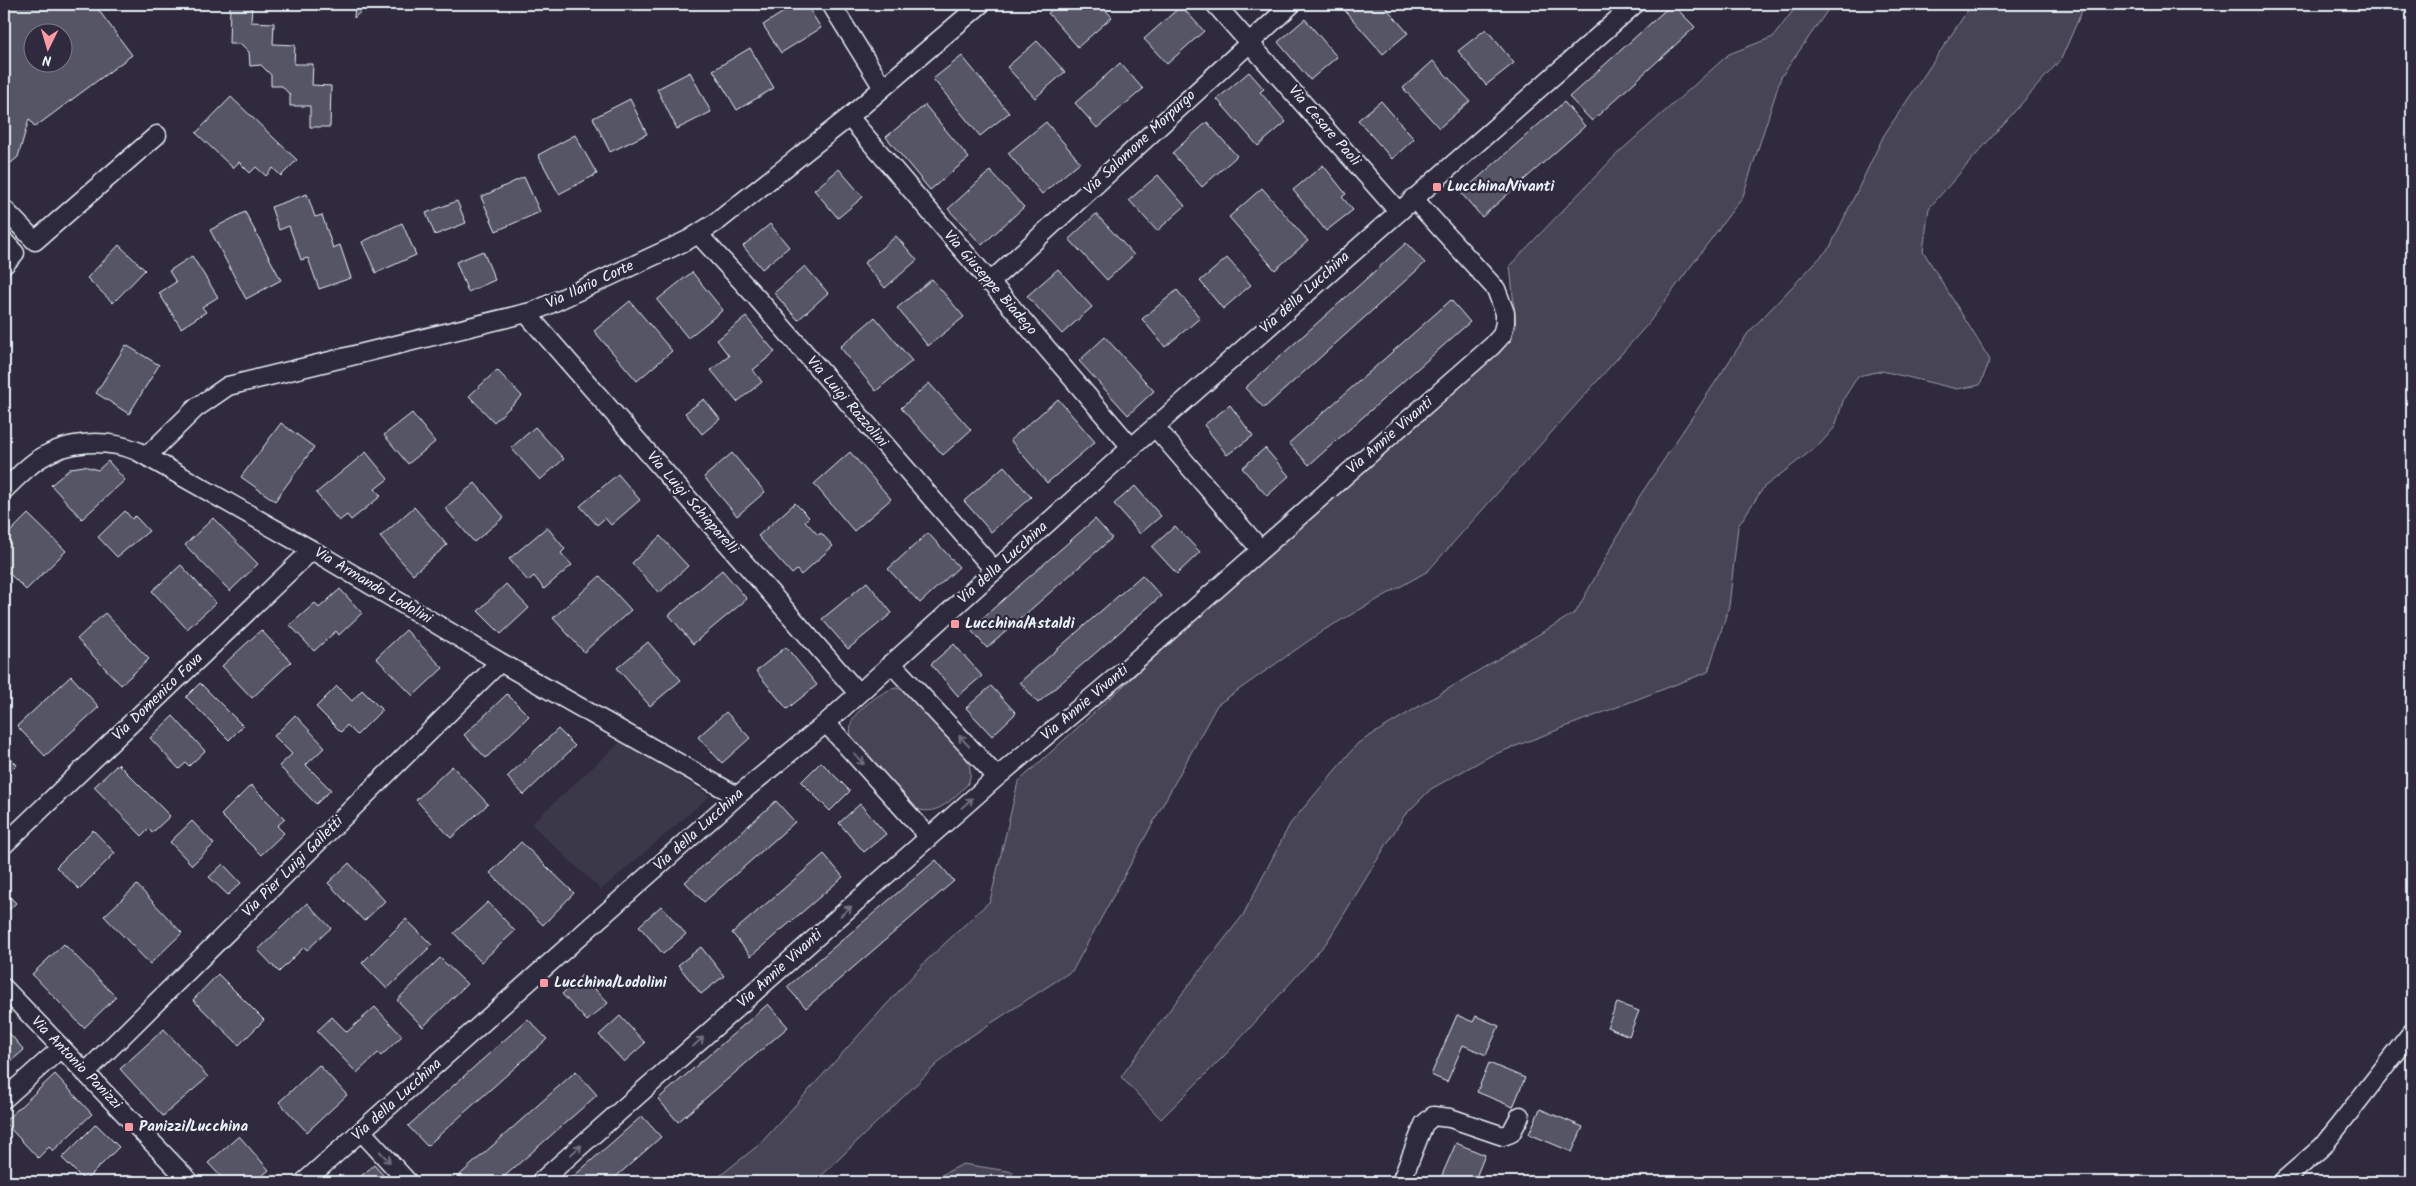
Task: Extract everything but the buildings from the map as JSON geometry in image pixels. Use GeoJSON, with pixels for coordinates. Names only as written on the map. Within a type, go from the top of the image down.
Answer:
{"type":"FeatureCollection","features":[{"type":"Feature","properties":{"kind":"street"},"geometry":{"type":"LineString","coordinates":[[831,4],[883,88]]}},
{"type":"Feature","properties":{"kind":"street","name":"Via Ilario Corte"},"geometry":{"type":"LineString","coordinates":[[147,456],[196,408],[228,386],[526,313],[698,234],[718,221],[849,117],[981,4]]}},
{"type":"Feature","properties":{"kind":"street","name":"Via Cesare Paoli"},"geometry":{"type":"LineString","coordinates":[[1215,4],[1398,211]]}},
{"type":"Feature","properties":{"kind":"street","name":"Via Salomone Morpurgo"},"geometry":{"type":"LineString","coordinates":[[989,283],[1292,4]]}},
{"type":"Feature","properties":{"kind":"street","name":"Via della Lucchina"},"geometry":{"type":"LineString","coordinates":[[304,1182],[737,796],[826,723],[1398,211],[1635,4]]}},
{"type":"Feature","properties":{"kind":"street","name":"Via Giuseppe Biadego"},"geometry":{"type":"LineString","coordinates":[[849,117],[1132,448]]}},
{"type":"Feature","properties":{"kind":"street"},"geometry":{"type":"LineString","coordinates":[[4,210],[35,241],[157,135]]}},
{"type":"Feature","properties":{"kind":"street","name":"Via Annie Vivanti"},"geometry":{"type":"LineString","coordinates":[[540,1182],[997,777],[1127,668],[1492,346],[1502,335],[1505,313],[1496,289],[1413,198]]}},
{"type":"Feature","properties":{"kind":"street","name":"Via Luigi Razzolini"},"geometry":{"type":"LineString","coordinates":[[698,234],[757,298],[995,571]]}},
{"type":"Feature","properties":{"kind":"street"},"geometry":{"type":"LineString","coordinates":[[4,241],[15,252],[4,266]]}},
{"type":"Feature","properties":{"kind":"street","name":"Via Luigi Schiaparelli"},"geometry":{"type":"LineString","coordinates":[[526,313],[858,693]]}},
{"type":"Feature","properties":{"kind":"street"},"geometry":{"type":"LineString","coordinates":[[1155,427],[1261,550]]}},
{"type":"Feature","properties":{"kind":"street","name":"Via Armando Lodolini"},"geometry":{"type":"LineString","coordinates":[[4,490],[39,459],[61,449],[77,445],[110,444],[124,446],[147,456],[312,550],[500,662],[737,796]]}},
{"type":"Feature","properties":{"kind":"street","name":"Via Domenico Fava"},"geometry":{"type":"LineString","coordinates":[[4,845],[312,550]]}},
{"type":"Feature","properties":{"kind":"street","name":"Via Pier Luigi Galletti"},"geometry":{"type":"LineString","coordinates":[[85,1073],[500,662]]}},
{"type":"Feature","properties":{"kind":"street"},"geometry":{"type":"LineString","coordinates":[[891,663],[997,777]]}},
{"type":"Feature","properties":{"kind":"street"},"geometry":{"type":"LineString","coordinates":[[826,723],[929,837]]}},
{"type":"Feature","properties":{"kind":"street","name":"Via Antonio Panizzi"},"geometry":{"type":"LineString","coordinates":[[4,988],[190,1182]]}},
{"type":"Feature","properties":{"kind":"street"},"geometry":{"type":"LineString","coordinates":[[2282,1182],[2306,1164],[2323,1146],[2412,1032]]}},
{"type":"Feature","properties":{"kind":"street"},"geometry":{"type":"LineString","coordinates":[[4,1099],[61,1048]]}},
{"type":"Feature","properties":{"kind":"street"},"geometry":{"type":"LineString","coordinates":[[1401,1182],[1424,1124],[1433,1116],[1450,1118],[1503,1136],[1511,1133],[1520,1116]]}},
{"type":"Feature","properties":{"kind":"street"},"geometry":{"type":"LineString","coordinates":[[362,1132],[408,1182]]}},
{"type":"Feature","properties":{"kind":"shaded area"},"geometry":{"type":"Polygon","coordinates":[[[1798,4],[1832,4],[1781,77],[1743,196],[1648,324],[1428,571],[1324,630],[1217,705],[1073,970],[956,1046],[815,1182],[712,1182],[760,1144],[926,961],[990,901],[1018,782],[1306,519],[1502,347],[1516,327],[1510,265],[1617,154],[1729,54],[1773,37],[1798,4]]]}},
{"type":"Feature","properties":{"kind":"shaded area"},"geometry":{"type":"Polygon","coordinates":[[[1972,4],[2085,4],[2061,59],[1929,208],[1923,251],[1990,360],[1980,385],[1957,389],[1882,371],[1858,376],[1844,398],[1835,427],[1820,444],[1764,487],[1738,526],[1729,606],[1708,672],[1490,756],[1431,789],[1404,816],[1327,942],[1232,1048],[1161,1119],[1121,1077],[1161,1021],[1243,915],[1290,824],[1358,743],[1576,612],[1639,497],[1748,333],[1830,247],[1884,135],[1972,4]]]}},
{"type":"Feature","properties":{"kind":"shaded area"},"geometry":{"type":"Polygon","coordinates":[[[897,688],[906,691],[965,755],[968,762],[970,773],[967,785],[949,802],[936,809],[928,811],[912,807],[851,736],[851,724],[857,713],[886,691],[897,688]]]}},
{"type":"Feature","properties":{"kind":"shaded area"},"geometry":{"type":"Polygon","coordinates":[[[622,740],[710,796],[601,890],[531,824],[622,740]]]}},
{"type":"Feature","properties":{"kind":"shaded area"},"geometry":{"type":"Polygon","coordinates":[[[963,1164],[1014,1172],[1003,1182],[928,1182],[963,1164]]]}},
{"type":"Feature","properties":{"kind":"place","name":"Lucchina/Vivanti"},"geometry":{"type":"Point","coordinates":[1437,187]}},
{"type":"Feature","properties":{"kind":"place","name":"Lucchina/Astaldi"},"geometry":{"type":"Point","coordinates":[955,624]}},
{"type":"Feature","properties":{"kind":"place","name":"Lucchina/Lodolini"},"geometry":{"type":"Point","coordinates":[544,983]}},
{"type":"Feature","properties":{"kind":"place","name":"Panizzi/Lucchina"},"geometry":{"type":"Point","coordinates":[129,1127]}}]}
